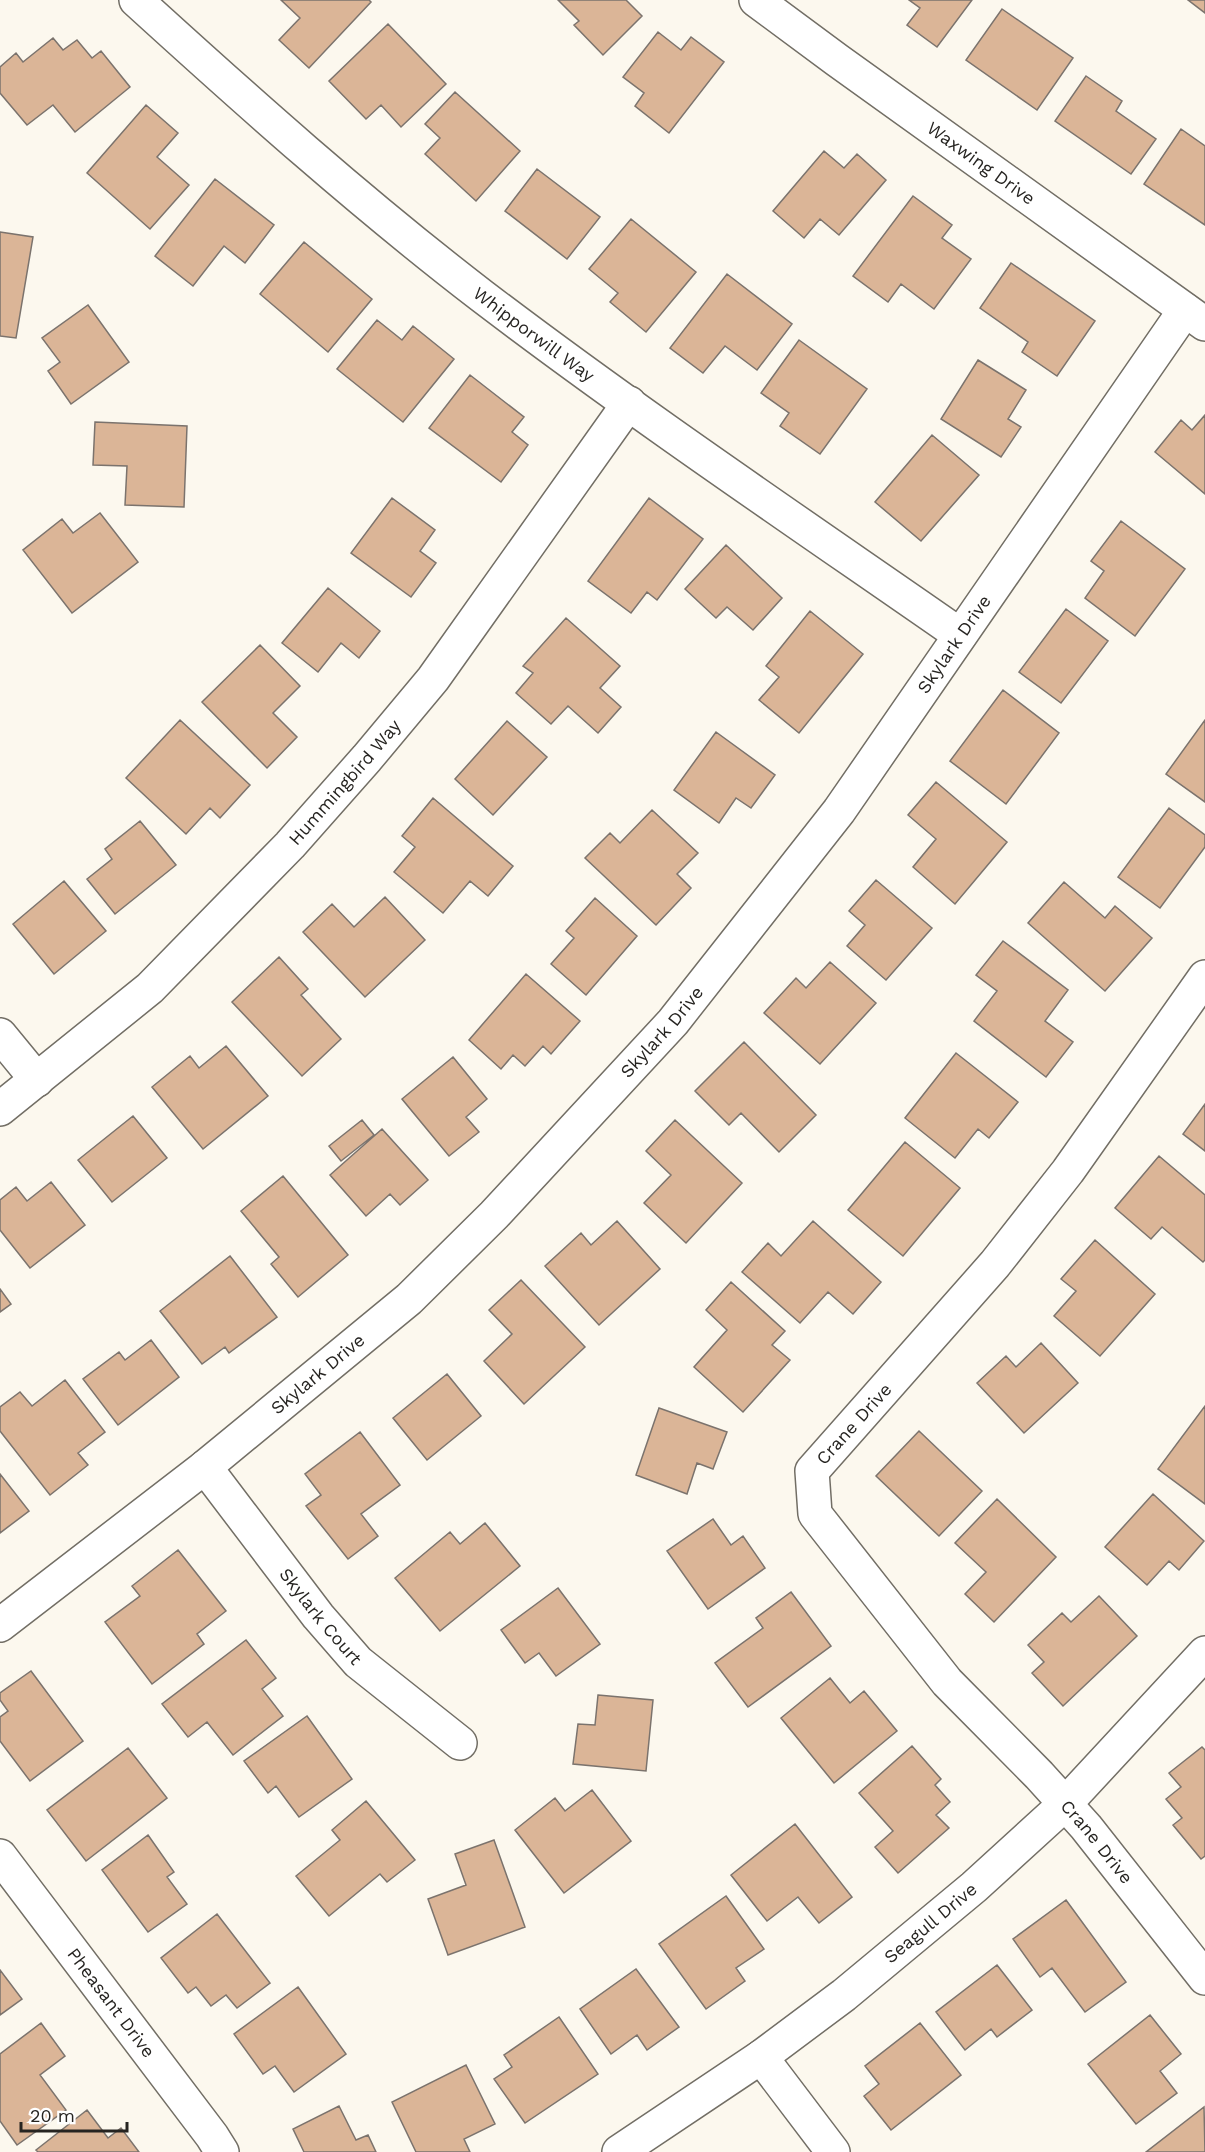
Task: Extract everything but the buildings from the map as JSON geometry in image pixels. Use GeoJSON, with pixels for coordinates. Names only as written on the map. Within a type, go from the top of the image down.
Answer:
{"type":"FeatureCollection","features":[{"type":"Feature","properties":{"kind":"street","name":"Whipporwill Way"},"geometry":{"type":"LineString","coordinates":[[135,0],[324,169],[481,295],[628,404],[960,634]]}},
{"type":"Feature","properties":{"kind":"street","name":"Waxwing Drive"},"geometry":{"type":"LineString","coordinates":[[756,0],[1195,317]]}},
{"type":"Feature","properties":{"kind":"street","name":"Skylark Drive"},"geometry":{"type":"LineString","coordinates":[[0,1625],[205,1467],[409,1299],[494,1215],[673,1022],[839,811],[960,634],[1195,317]]}},
{"type":"Feature","properties":{"kind":"street","name":"Hummingbird Way"},"geometry":{"type":"LineString","coordinates":[[0,1109],[150,988],[290,845],[433,679],[628,404]]}},
{"type":"Feature","properties":{"kind":"street","name":"Crane Drive"},"geometry":{"type":"LineString","coordinates":[[1205,977],[1068,1171],[995,1264],[812,1471],[815,1514],[947,1682],[1065,1804],[1205,1978]]}},
{"type":"Feature","properties":{"kind":"street"},"geometry":{"type":"LineString","coordinates":[[0,1035],[37,1080]]}},
{"type":"Feature","properties":{"kind":"street","name":"Skylark Court"},"geometry":{"type":"LineString","coordinates":[[205,1467],[318,1616],[358,1662],[460,1743]]}},
{"type":"Feature","properties":{"kind":"street","name":"Seagull Drive"},"geometry":{"type":"LineString","coordinates":[[619,2152],[761,2057],[844,1995],[974,1887],[1065,1804],[1205,1653]]}},
{"type":"Feature","properties":{"kind":"street","name":"Pheasant Drive"},"geometry":{"type":"LineString","coordinates":[[0,1857],[222,2152]]}},
{"type":"Feature","properties":{"kind":"street"},"geometry":{"type":"LineString","coordinates":[[761,2057],[833,2152]]}}]}
